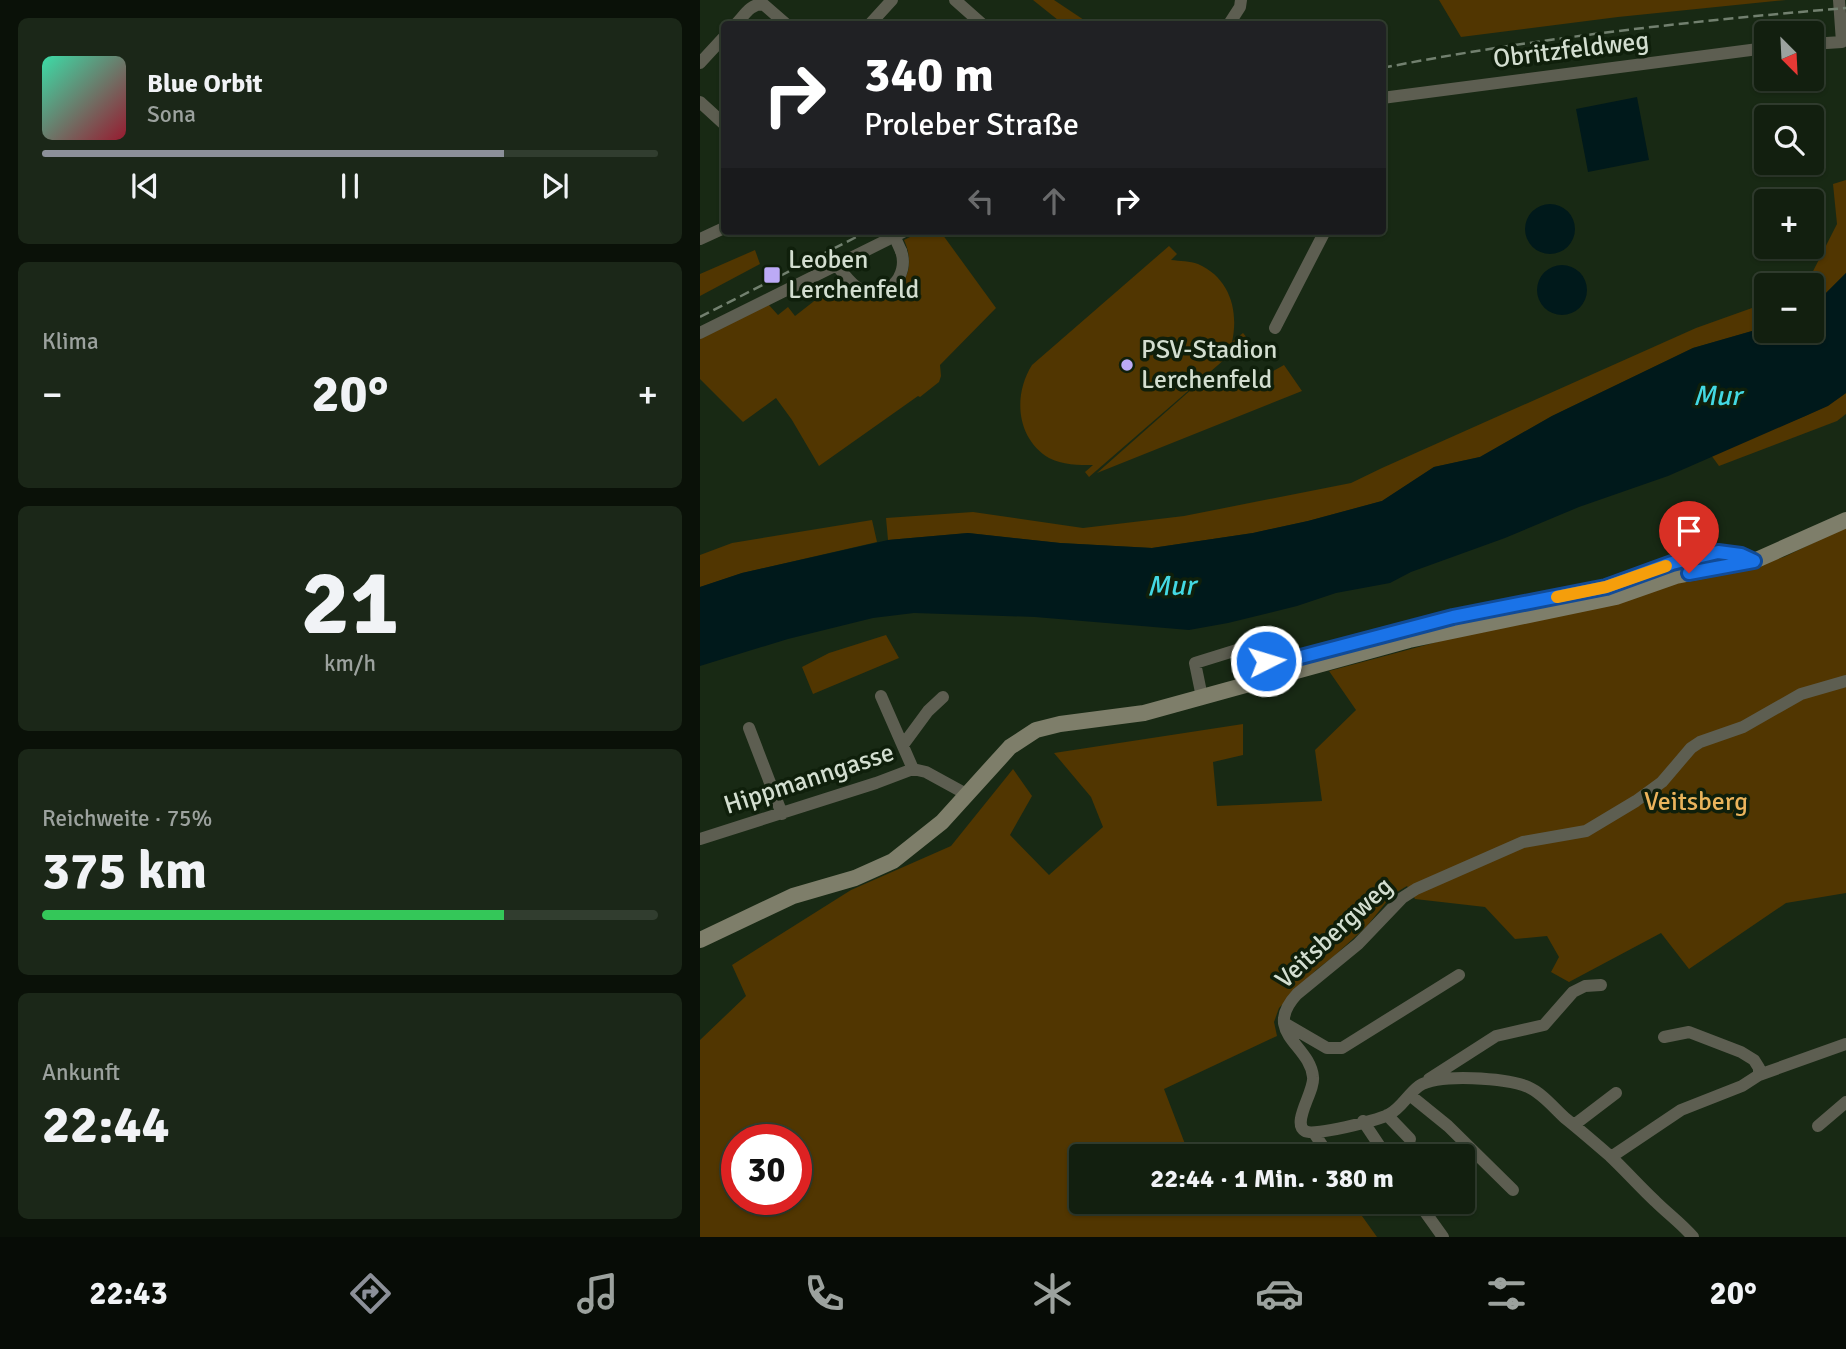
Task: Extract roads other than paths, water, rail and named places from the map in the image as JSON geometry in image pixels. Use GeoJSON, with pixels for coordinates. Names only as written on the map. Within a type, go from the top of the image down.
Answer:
{"type":"FeatureCollection","features":[{"type":"Feature","properties":{"kind":"main road"},"geometry":{"type":"LineString","coordinates":[[700,940],[793,896],[875,871],[925,837],[968,795],[1010,747],[1037,730],[1060,724],[1144,713],[1409,640],[1616,597],[1676,576],[1754,561],[1846,520]]}},
{"type":"Feature","properties":{"kind":"street"},"geometry":{"type":"LineString","coordinates":[[873,21],[892,0]]}},
{"type":"Feature","properties":{"kind":"street"},"geometry":{"type":"LineString","coordinates":[[955,0],[979,21]]}},
{"type":"Feature","properties":{"kind":"street"},"geometry":{"type":"LineString","coordinates":[[1230,21],[1241,0]]}},
{"type":"Feature","properties":{"kind":"street"},"geometry":{"type":"LineString","coordinates":[[1824,43],[1842,42],[1839,0]]}},
{"type":"Feature","properties":{"kind":"street"},"geometry":{"type":"LineString","coordinates":[[739,21],[753,6],[763,4],[783,21]]}},
{"type":"Feature","properties":{"kind":"street"},"geometry":{"type":"LineString","coordinates":[[700,63],[721,40]]}},
{"type":"Feature","properties":{"kind":"street","name":"Obritzfeldweg"},"geometry":{"type":"LineString","coordinates":[[1386,97],[1754,50]]}},
{"type":"Feature","properties":{"kind":"street"},"geometry":{"type":"LineString","coordinates":[[700,102],[721,121]]}},
{"type":"Feature","properties":{"kind":"street"},"geometry":{"type":"LineString","coordinates":[[703,239],[721,230]]}},
{"type":"Feature","properties":{"kind":"street"},"geometry":{"type":"LineString","coordinates":[[836,265],[862,290],[881,292],[893,286],[901,275],[904,262],[894,235]]}},
{"type":"Feature","properties":{"kind":"street"},"geometry":{"type":"LineString","coordinates":[[700,333],[897,235]]}},
{"type":"Feature","properties":{"kind":"street"},"geometry":{"type":"LineString","coordinates":[[1275,328],[1323,235]]}},
{"type":"Feature","properties":{"kind":"street"},"geometry":{"type":"LineString","coordinates":[[1202,697],[1195,663],[1253,645],[1259,647],[1268,663],[1274,664],[1453,617],[1606,587],[1672,563],[1718,552],[1741,555],[1754,561]]}},
{"type":"Feature","properties":{"kind":"street","name":"Veitsbergweg"},"geometry":{"type":"LineString","coordinates":[[1314,1133],[1304,1131],[1301,1127],[1300,1119],[1312,1089],[1311,1069],[1289,1038],[1284,1023],[1288,1003],[1358,944],[1402,898],[1416,889],[1523,842],[1586,831],[1662,782],[1700,741],[1743,727],[1801,694],[1846,681]]}},
{"type":"Feature","properties":{"kind":"street"},"geometry":{"type":"LineString","coordinates":[[881,696],[913,769]]}},
{"type":"Feature","properties":{"kind":"street"},"geometry":{"type":"LineString","coordinates":[[903,746],[928,711],[943,697]]}},
{"type":"Feature","properties":{"kind":"street"},"geometry":{"type":"LineString","coordinates":[[748,728],[782,814]]}},
{"type":"Feature","properties":{"kind":"street","name":"Hippmanngasse"},"geometry":{"type":"LineString","coordinates":[[700,839],[913,769],[926,772],[968,795]]}},
{"type":"Feature","properties":{"kind":"street"},"geometry":{"type":"LineString","coordinates":[[1284,1023],[1327,1048],[1342,1048],[1459,975]]}},
{"type":"Feature","properties":{"kind":"street"},"geometry":{"type":"LineString","coordinates":[[1321,1144],[1314,1133],[1387,1115],[1415,1091],[1496,1036],[1544,1025],[1573,992],[1585,986],[1601,985]]}},
{"type":"Feature","properties":{"kind":"street"},"geometry":{"type":"LineString","coordinates":[[1664,1037],[1689,1032],[1741,1052],[1757,1064],[1759,1075]]}},
{"type":"Feature","properties":{"kind":"street"},"geometry":{"type":"LineString","coordinates":[[1611,1157],[1681,1110],[1742,1086],[1759,1075],[1846,1044]]}},
{"type":"Feature","properties":{"kind":"street"},"geometry":{"type":"LineString","coordinates":[[1415,1091],[1451,1078],[1513,1083],[1531,1088],[1611,1157],[1693,1237]]}},
{"type":"Feature","properties":{"kind":"street"},"geometry":{"type":"LineString","coordinates":[[1415,1091],[1513,1190]]}},
{"type":"Feature","properties":{"kind":"street"},"geometry":{"type":"LineString","coordinates":[[1574,1125],[1616,1093]]}},
{"type":"Feature","properties":{"kind":"street"},"geometry":{"type":"LineString","coordinates":[[1818,1126],[1846,1102]]}},
{"type":"Feature","properties":{"kind":"street"},"geometry":{"type":"LineString","coordinates":[[1387,1115],[1410,1139]]}},
{"type":"Feature","properties":{"kind":"street"},"geometry":{"type":"LineString","coordinates":[[1363,1121],[1378,1144]]}},
{"type":"Feature","properties":{"kind":"street"},"geometry":{"type":"LineString","coordinates":[[1427,1214],[1443,1237]]}},
{"type":"Feature","properties":{"kind":"water"},"geometry":{"type":"Polygon","coordinates":[[[1637,97],[1649,160],[1588,172],[1576,109],[1637,97]]]}},
{"type":"Feature","properties":{"kind":"water"},"geometry":{"type":"Polygon","coordinates":[[[1550,204],[1568,211],[1575,229],[1568,247],[1550,254],[1532,247],[1525,229],[1532,211],[1550,204]]]}},
{"type":"Feature","properties":{"kind":"water"},"geometry":{"type":"Polygon","coordinates":[[[1562,265],[1580,272],[1587,290],[1580,308],[1562,315],[1544,308],[1537,290],[1544,272],[1562,265]]]}},
{"type":"Feature","properties":{"kind":"water","name":"Mur"},"geometry":{"type":"Polygon","coordinates":[[[1846,273],[1846,393],[1828,406],[1668,476],[1579,507],[1505,538],[1411,572],[1390,583],[1336,593],[1297,606],[1189,630],[1035,617],[914,613],[873,618],[788,639],[700,666],[700,587],[742,573],[888,540],[968,533],[1060,543],[1152,548],[1253,533],[1308,521],[1382,501],[1434,467],[1480,457],[1552,416],[1693,348],[1754,330],[1754,343],[1824,343],[1824,295],[1846,273]]]}},
{"type":"Feature","properties":{"kind":"railway"},"geometry":{"type":"LineString","coordinates":[[1386,67],[1613,32],[1846,8]]}},
{"type":"Feature","properties":{"kind":"railway"},"geometry":{"type":"LineString","coordinates":[[700,317],[860,235]]}},
{"type":"Feature","properties":{"kind":"place","name":"Leoben Lerchenfeld"},"geometry":{"type":"Point","coordinates":[772,275]}},
{"type":"Feature","properties":{"kind":"place","name":"PSV-Stadion Lerchenfeld"},"geometry":{"type":"Point","coordinates":[1127,365]}},
{"type":"Feature","properties":{"kind":"park label","name":"Veitsberg"},"geometry":{"type":"Point","coordinates":[1696,802]}}]}
